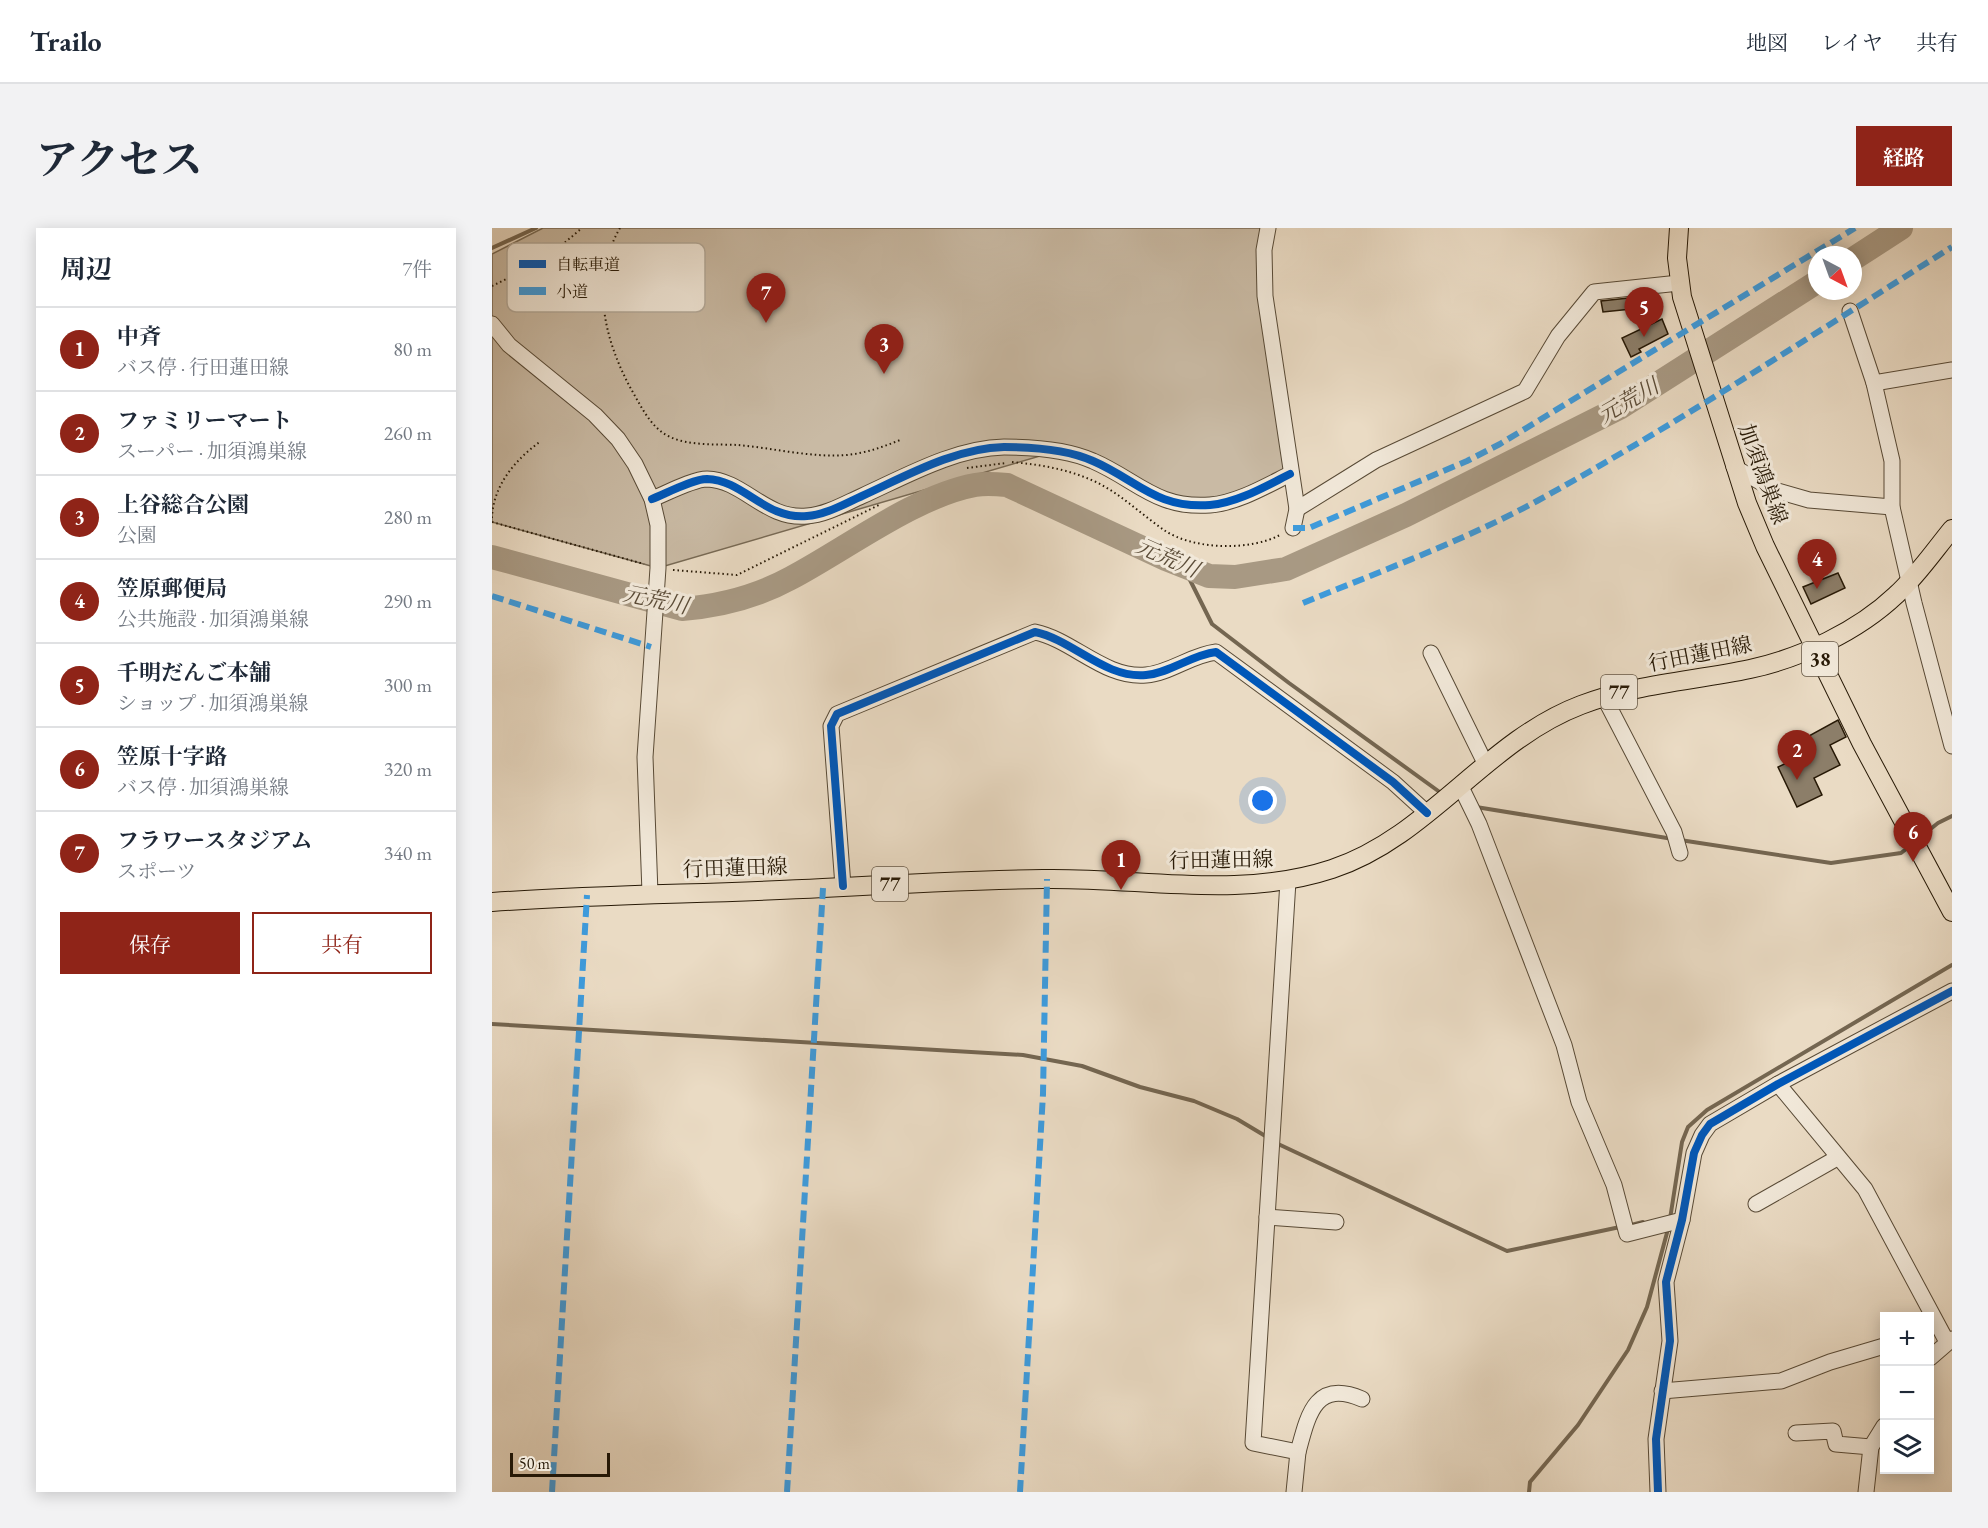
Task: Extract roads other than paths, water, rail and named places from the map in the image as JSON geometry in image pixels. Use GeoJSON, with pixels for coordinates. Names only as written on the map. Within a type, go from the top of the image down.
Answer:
{"type":"FeatureCollection","features":[{"type":"Feature","properties":{"kind":"main road","name":"加須鴻巣線"},"geometry":{"type":"LineString","coordinates":[[1679,228],[1679,283],[1734,467],[1765,546],[1883,784],[1952,912]]}},
{"type":"Feature","properties":{"kind":"main road","name":"行田蓮田線"},"geometry":{"type":"LineString","coordinates":[[492,902],[650,893],[1047,879],[1244,887],[1288,881],[1335,868],[1390,842],[1536,726],[1575,707],[1604,697],[1752,668],[1814,646],[1861,622],[1909,582],[1952,529]]}},
{"type":"Feature","properties":{"kind":"street"},"geometry":{"type":"LineString","coordinates":[[1268,228],[1264,250],[1265,296],[1297,509],[1293,528]]}},
{"type":"Feature","properties":{"kind":"street"},"geometry":{"type":"LineString","coordinates":[[1297,509],[1376,460],[1525,391],[1558,336],[1594,292],[1679,283]]}},
{"type":"Feature","properties":{"kind":"street"},"geometry":{"type":"LineString","coordinates":[[1850,311],[1874,383],[1892,460],[1892,507],[1909,582],[1945,687],[1952,746]]}},
{"type":"Feature","properties":{"kind":"street"},"geometry":{"type":"LineString","coordinates":[[492,324],[508,345],[595,415],[618,439],[635,464],[652,499],[658,525],[658,570],[645,757],[650,893]]}},
{"type":"Feature","properties":{"kind":"street"},"geometry":{"type":"LineString","coordinates":[[1874,383],[1952,370]]}},
{"type":"Feature","properties":{"kind":"street"},"geometry":{"type":"LineString","coordinates":[[652,499],[704,479],[724,481],[762,505],[785,515],[808,516],[838,507],[951,457],[1002,447],[1057,451],[1093,461],[1150,495],[1177,503],[1211,505],[1252,492],[1290,474]]}},
{"type":"Feature","properties":{"kind":"street"},"geometry":{"type":"LineString","coordinates":[[1734,467],[1774,490],[1809,500],[1892,507]]}},
{"type":"Feature","properties":{"kind":"street"},"geometry":{"type":"LineString","coordinates":[[843,886],[831,726],[837,714],[1035,632],[1050,635],[1085,656],[1123,672],[1146,675],[1216,652],[1393,782],[1427,813]]}},
{"type":"Feature","properties":{"kind":"street"},"geometry":{"type":"LineString","coordinates":[[1431,653],[1486,765]]}},
{"type":"Feature","properties":{"kind":"street"},"geometry":{"type":"LineString","coordinates":[[1604,697],[1674,832],[1680,853]]}},
{"type":"Feature","properties":{"kind":"street"},"geometry":{"type":"LineString","coordinates":[[1461,787],[1479,824],[1560,1034],[1579,1102],[1614,1185],[1626,1234],[1682,1220]]}},
{"type":"Feature","properties":{"kind":"street"},"geometry":{"type":"LineString","coordinates":[[1288,881],[1253,1443],[1298,1452]]}},
{"type":"Feature","properties":{"kind":"street"},"geometry":{"type":"LineString","coordinates":[[1658,1492],[1656,1439],[1670,1341],[1666,1282],[1682,1220],[1694,1153],[1706,1130],[1710,1124],[1778,1084],[1952,991]]}},
{"type":"Feature","properties":{"kind":"street"},"geometry":{"type":"LineString","coordinates":[[1778,1084],[1865,1189],[1942,1336],[1934,1350]]}},
{"type":"Feature","properties":{"kind":"street"},"geometry":{"type":"LineString","coordinates":[[1756,1204],[1837,1158]]}},
{"type":"Feature","properties":{"kind":"street"},"geometry":{"type":"LineString","coordinates":[[1267,1217],[1336,1222]]}},
{"type":"Feature","properties":{"kind":"street"},"geometry":{"type":"LineString","coordinates":[[1662,1391],[1781,1381],[1830,1362],[1880,1347]]}},
{"type":"Feature","properties":{"kind":"street"},"geometry":{"type":"LineString","coordinates":[[1294,1492],[1298,1452],[1309,1412],[1316,1403],[1334,1393],[1347,1393],[1362,1399]]}},
{"type":"Feature","properties":{"kind":"street"},"geometry":{"type":"LineString","coordinates":[[1796,1433],[1833,1431],[1836,1444],[1871,1447]]}},
{"type":"Feature","properties":{"kind":"street"},"geometry":{"type":"LineString","coordinates":[[1866,1492],[1871,1447],[1880,1432]]}},
{"type":"Feature","properties":{"kind":"waterway"},"geometry":{"type":"LineString","coordinates":[[492,248],[536,228]]}},
{"type":"Feature","properties":{"kind":"waterway","name":"元荒川"},"geometry":{"type":"LineString","coordinates":[[1862,253],[1901,228]]}},
{"type":"Feature","properties":{"kind":"waterway","name":"元荒川"},"geometry":{"type":"LineString","coordinates":[[492,557],[682,609],[696,608],[724,603],[765,590],[791,578],[881,525],[929,500],[975,485],[991,484],[1007,485],[1166,559],[1209,576],[1235,577],[1286,569],[1406,515],[1621,407],[1808,288]]}},
{"type":"Feature","properties":{"kind":"waterway"},"geometry":{"type":"LineString","coordinates":[[1183,566],[1212,624],[1441,793]]}},
{"type":"Feature","properties":{"kind":"waterway"},"geometry":{"type":"LineString","coordinates":[[1476,807],[1673,839]]}},
{"type":"Feature","properties":{"kind":"waterway"},"geometry":{"type":"LineString","coordinates":[[1918,839],[1938,823],[1952,816]]}},
{"type":"Feature","properties":{"kind":"waterway"},"geometry":{"type":"LineString","coordinates":[[1680,840],[1831,863],[1901,853],[1910,846]]}},
{"type":"Feature","properties":{"kind":"waterway"},"geometry":{"type":"LineString","coordinates":[[1670,1219],[1682,1142],[1688,1127],[1707,1110],[1952,965]]}},
{"type":"Feature","properties":{"kind":"waterway"},"geometry":{"type":"LineString","coordinates":[[492,1024],[1023,1055],[1082,1066],[1140,1087],[1194,1101],[1237,1119],[1267,1137]]}},
{"type":"Feature","properties":{"kind":"waterway"},"geometry":{"type":"LineString","coordinates":[[1276,1143],[1507,1251],[1620,1227]]}},
{"type":"Feature","properties":{"kind":"waterway"},"geometry":{"type":"LineString","coordinates":[[1627,1226],[1643,1222]]}},
{"type":"Feature","properties":{"kind":"waterway"},"geometry":{"type":"LineString","coordinates":[[1529,1492],[1530,1482],[1578,1425],[1628,1350],[1647,1307],[1668,1229]]}},
{"type":"Feature","properties":{"kind":"place","name":"フラワースタジアム"},"geometry":{"type":"Point","coordinates":[766,323]}},
{"type":"Feature","properties":{"kind":"place","name":"千明だんご本舗"},"geometry":{"type":"Point","coordinates":[1644,337]}},
{"type":"Feature","properties":{"kind":"place","name":"上谷総合公園"},"geometry":{"type":"Point","coordinates":[884,374]}},
{"type":"Feature","properties":{"kind":"place","name":"笠原郵便局"},"geometry":{"type":"Point","coordinates":[1817,589]}},
{"type":"Feature","properties":{"kind":"place","name":"ファミリーマート"},"geometry":{"type":"Point","coordinates":[1797,780]}},
{"type":"Feature","properties":{"kind":"place","name":"笠原十字路"},"geometry":{"type":"Point","coordinates":[1913,862]}},
{"type":"Feature","properties":{"kind":"place","name":"中斉"},"geometry":{"type":"Point","coordinates":[1121,890]}}]}
